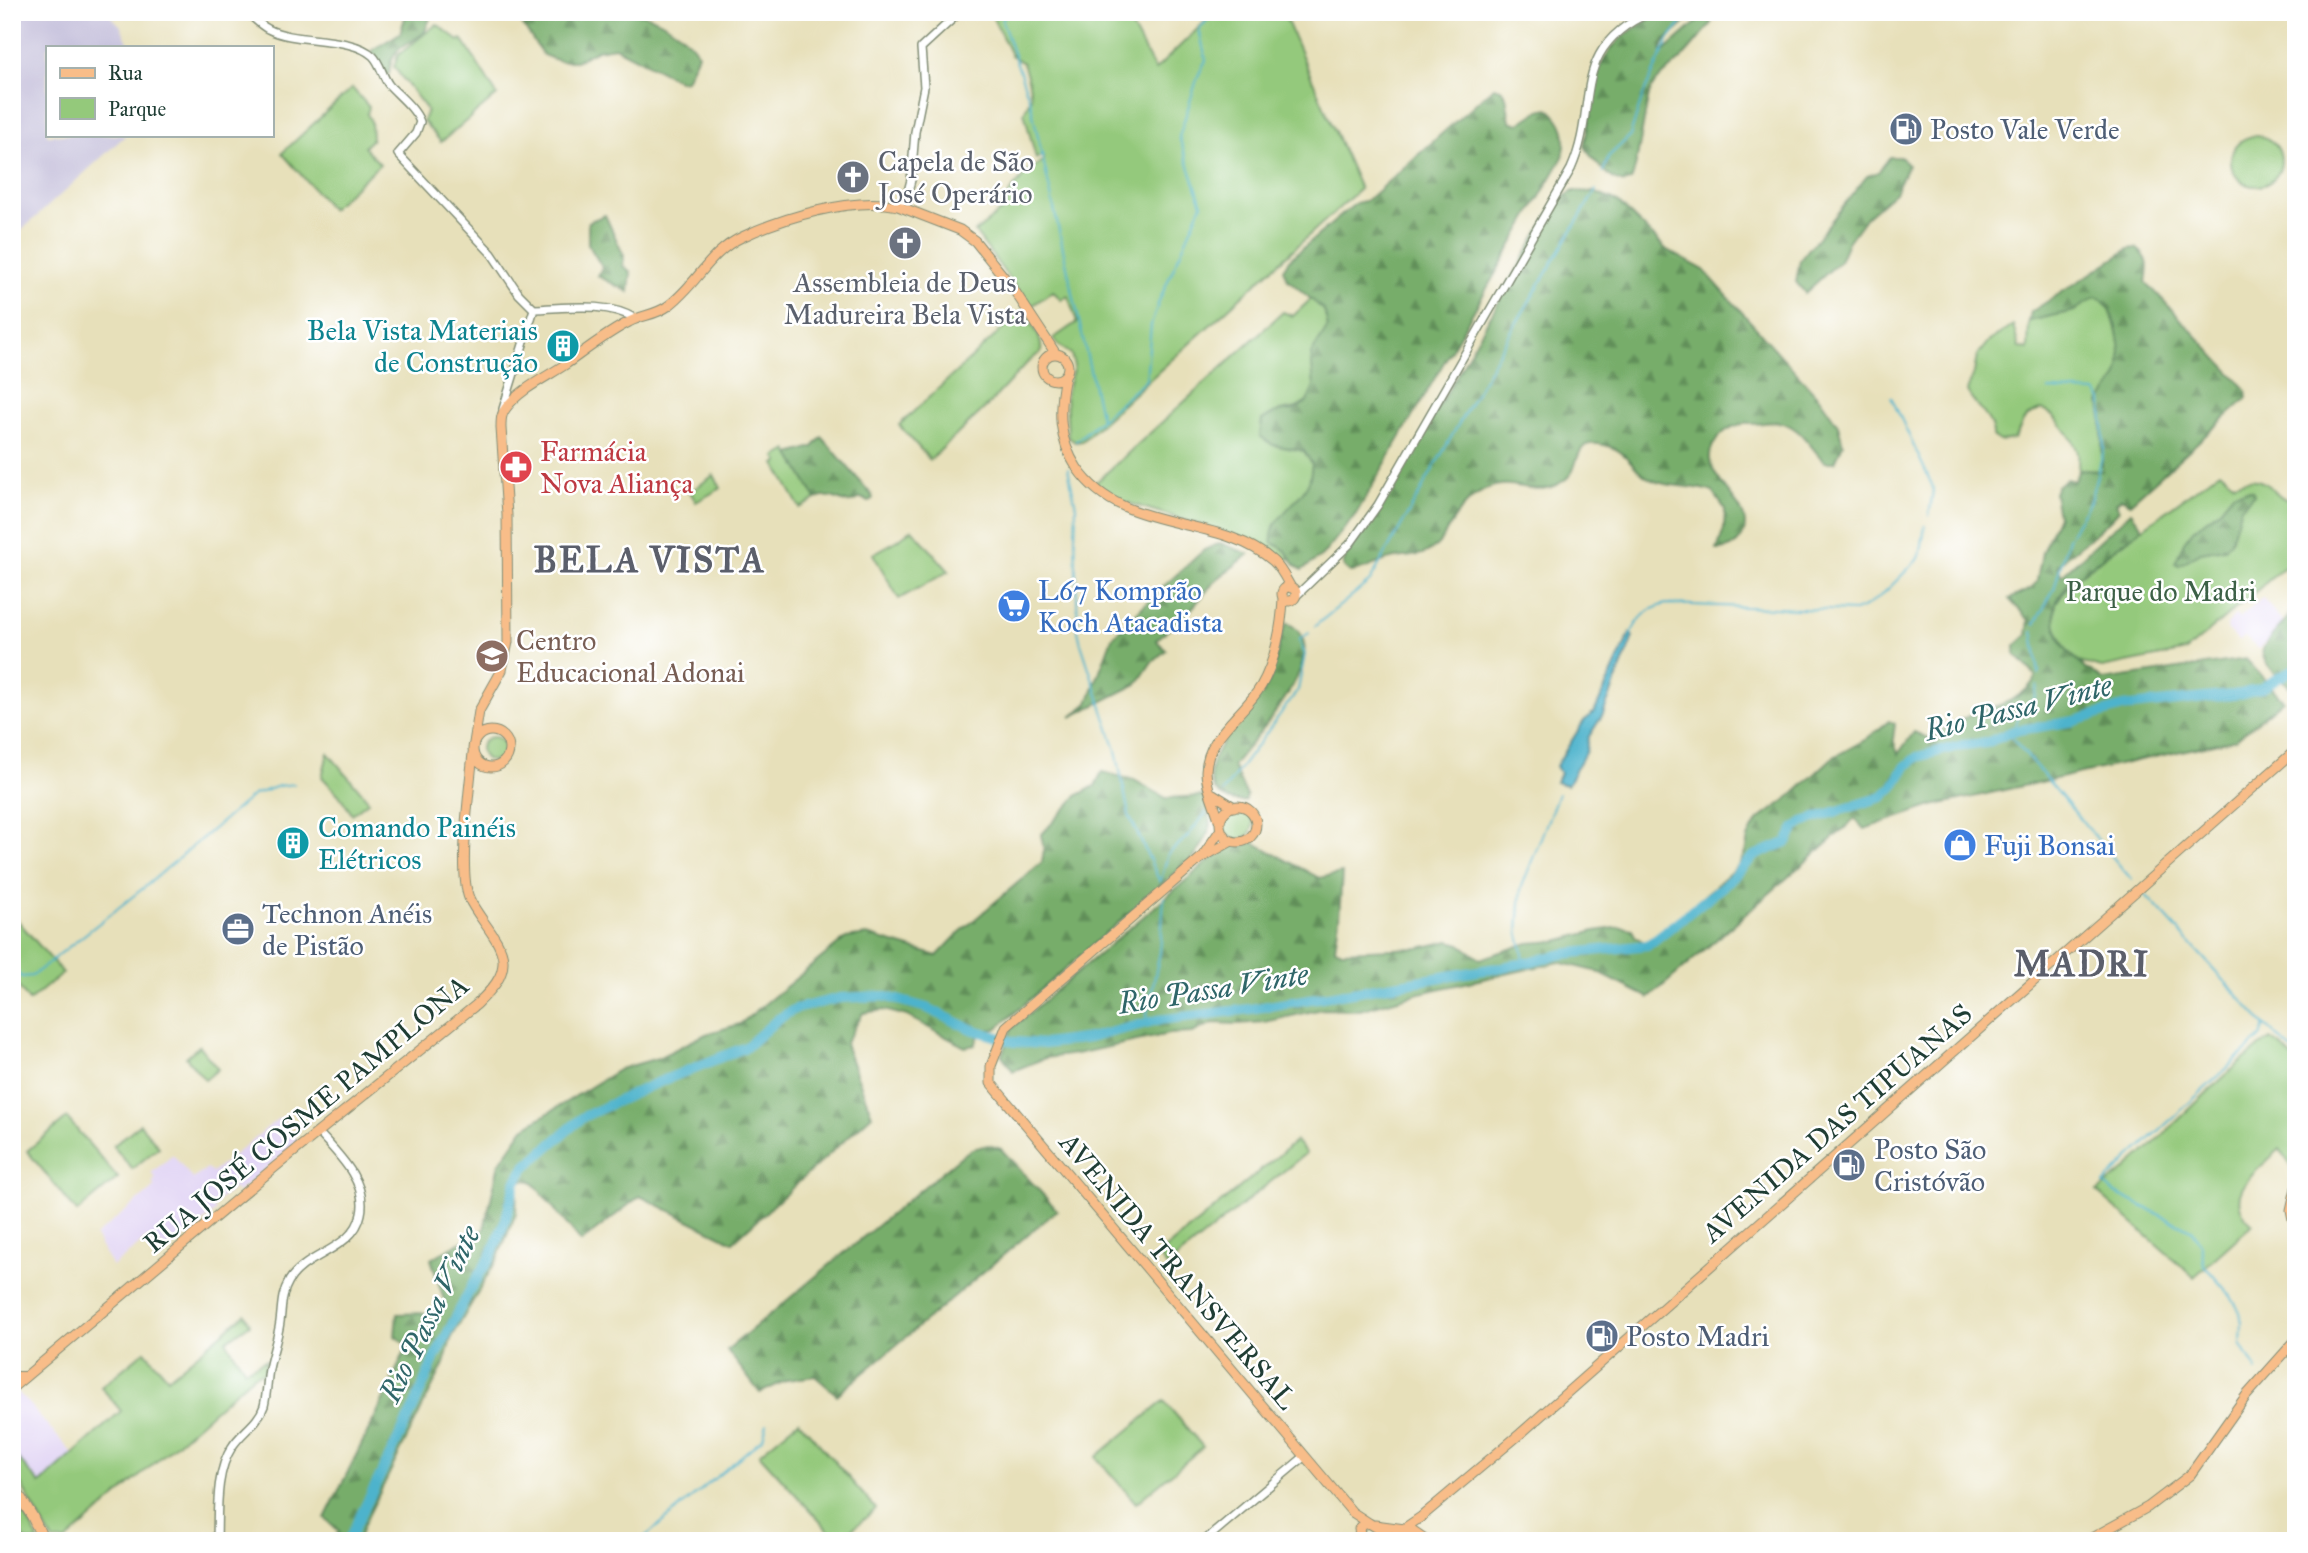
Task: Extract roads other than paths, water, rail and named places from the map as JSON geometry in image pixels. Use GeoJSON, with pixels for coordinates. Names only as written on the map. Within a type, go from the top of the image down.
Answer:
{"type":"FeatureCollection","features":[{"type":"Feature","properties":{"kind":"highway"},"geometry":{"type":"LineString","coordinates":[[12,1484],[44,1541]]}},
{"type":"Feature","properties":{"kind":"highway"},"geometry":{"type":"LineString","coordinates":[[12,1533],[17,1541]]}},
{"type":"Feature","properties":{"kind":"main road"},"geometry":{"type":"LineString","coordinates":[[502,413],[518,396],[621,326],[654,315],[672,303],[714,257],[741,237],[811,212],[838,207],[887,204],[960,230],[975,240],[1034,318],[1045,341],[1056,354],[1068,362],[1060,397],[1060,425],[1066,447],[1082,475],[1095,489],[1133,510],[1242,544],[1272,560],[1282,573],[1289,594],[1261,687],[1224,730],[1209,755],[1206,772],[1210,792],[1220,826],[1232,841]]}},
{"type":"Feature","properties":{"kind":"main road"},"geometry":{"type":"LineString","coordinates":[[1045,341],[1043,370],[1052,380],[1065,376]]}},
{"type":"Feature","properties":{"kind":"main road"},"geometry":{"type":"LineString","coordinates":[[1045,360],[1056,354]]}},
{"type":"Feature","properties":{"kind":"main road"},"geometry":{"type":"LineString","coordinates":[[1052,380],[1060,397]]}},
{"type":"Feature","properties":{"kind":"main road","name":"RUA JOSÉ COSME PAMPLONA"},"geometry":{"type":"LineString","coordinates":[[16,1382],[476,1005],[499,977],[502,954],[476,912],[466,887],[470,787],[479,711],[502,670],[508,642],[508,541],[502,413]]}},
{"type":"Feature","properties":{"kind":"main road"},"geometry":{"type":"LineString","coordinates":[[470,787],[489,767],[500,764],[508,751],[505,738],[492,732],[479,711]]}},
{"type":"Feature","properties":{"kind":"main road"},"geometry":{"type":"LineString","coordinates":[[489,767],[479,763],[474,748],[481,734],[492,732]]}},
{"type":"Feature","properties":{"kind":"main road","name":"AVENIDA DAS TIPUANAS"},"geometry":{"type":"LineString","coordinates":[[1393,1536],[1520,1434],[2296,750]]}},
{"type":"Feature","properties":{"kind":"main road"},"geometry":{"type":"LineString","coordinates":[[1201,858],[1232,841],[1244,841],[1254,834],[1256,828],[1250,811],[1234,807],[1210,792]]}},
{"type":"Feature","properties":{"kind":"main road"},"geometry":{"type":"LineString","coordinates":[[1201,858],[1220,826],[1224,813],[1234,807]]}},
{"type":"Feature","properties":{"kind":"main road","name":"AVENIDA TRANSVERSAL"},"geometry":{"type":"LineString","coordinates":[[1201,858],[1006,1027],[996,1052],[991,1083],[999,1096],[1352,1512],[1372,1524]]}},
{"type":"Feature","properties":{"kind":"main road"},"geometry":{"type":"LineString","coordinates":[[2296,1188],[2291,1210],[2296,1234]]}},
{"type":"Feature","properties":{"kind":"main road"},"geometry":{"type":"LineString","coordinates":[[2086,1541],[2148,1507],[2190,1475],[2245,1396],[2296,1340]]}},
{"type":"Feature","properties":{"kind":"main road","name":"AVENIDA TRANSVERSAL"},"geometry":{"type":"LineString","coordinates":[[1352,1512],[1358,1537]]}},
{"type":"Feature","properties":{"kind":"main road"},"geometry":{"type":"LineString","coordinates":[[1372,1524],[1380,1532],[1377,1541]]}},
{"type":"Feature","properties":{"kind":"main road"},"geometry":{"type":"LineString","coordinates":[[1358,1537],[1361,1527],[1372,1524],[1410,1525],[1424,1538]]}},
{"type":"Feature","properties":{"kind":"main road"},"geometry":{"type":"LineString","coordinates":[[1377,1541],[1393,1536],[1424,1538]]}},
{"type":"Feature","properties":{"kind":"street"},"geometry":{"type":"LineString","coordinates":[[247,12],[276,32],[357,48],[370,54],[378,62],[388,83],[417,115],[420,122],[416,133],[398,154],[492,254],[519,295],[534,309],[606,308],[621,311],[636,319]]}},
{"type":"Feature","properties":{"kind":"street"},"geometry":{"type":"LineString","coordinates":[[898,206],[907,195],[911,180],[915,132],[924,87],[920,48],[960,12]]}},
{"type":"Feature","properties":{"kind":"street"},"geometry":{"type":"LineString","coordinates":[[1289,594],[1304,586],[1350,544],[1378,505],[1562,186],[1579,149],[1588,88],[1600,54],[1623,29],[1651,12]]}},
{"type":"Feature","properties":{"kind":"street"},"geometry":{"type":"LineString","coordinates":[[502,413],[534,309]]}},
{"type":"Feature","properties":{"kind":"street"},"geometry":{"type":"LineString","coordinates":[[217,1541],[222,1468],[231,1448],[256,1421],[263,1408],[282,1300],[288,1283],[300,1269],[344,1240],[353,1231],[361,1216],[362,1206],[355,1177],[318,1132]]}},
{"type":"Feature","properties":{"kind":"street"},"geometry":{"type":"LineString","coordinates":[[1204,1541],[1305,1456]]}},
{"type":"Feature","properties":{"kind":"water"},"geometry":{"type":"Polygon","coordinates":[[[1630,633],[1633,637],[1603,714],[1588,738],[1586,751],[1567,785],[1556,782],[1560,773],[1556,766],[1584,721],[1595,711],[1630,633]]]}},
{"type":"Feature","properties":{"kind":"waterway"},"geometry":{"type":"LineString","coordinates":[[1007,12],[1002,21],[1030,101],[1101,419]]}},
{"type":"Feature","properties":{"kind":"waterway"},"geometry":{"type":"LineString","coordinates":[[1076,441],[1146,380],[1151,325],[1202,204],[1179,137],[1198,76],[1206,60],[1199,29],[1215,12]]}},
{"type":"Feature","properties":{"kind":"waterway"},"geometry":{"type":"LineString","coordinates":[[1603,172],[1609,156],[1630,136],[1643,95],[1669,39],[1691,12]]}},
{"type":"Feature","properties":{"kind":"waterway"},"geometry":{"type":"LineString","coordinates":[[1315,626],[1370,581],[1502,347],[1596,190]]}},
{"type":"Feature","properties":{"kind":"waterway"},"geometry":{"type":"LineString","coordinates":[[2035,624],[2054,589],[2068,539],[2090,501],[2104,449],[2102,400],[2096,392],[2049,390]]}},
{"type":"Feature","properties":{"kind":"waterway"},"geometry":{"type":"LineString","coordinates":[[1891,397],[1932,485],[1929,516]]}},
{"type":"Feature","properties":{"kind":"waterway"},"geometry":{"type":"LineString","coordinates":[[1068,468],[1076,507],[1078,631],[1116,750],[1129,815],[1160,882]]}},
{"type":"Feature","properties":{"kind":"waterway"},"geometry":{"type":"LineString","coordinates":[[1630,636],[1644,615],[1666,604],[1855,611],[1872,603],[1917,560],[1925,526]]}},
{"type":"Feature","properties":{"kind":"waterway"},"geometry":{"type":"LineString","coordinates":[[2033,631],[2039,674]]}},
{"type":"Feature","properties":{"kind":"waterway"},"geometry":{"type":"LineString","coordinates":[[1223,792],[1298,690],[1305,654],[1299,640],[1309,633]]}},
{"type":"Feature","properties":{"kind":"waterway","name":"Rio Passa Vinte"},"geometry":{"type":"LineString","coordinates":[[348,1541],[414,1407],[435,1357],[491,1256],[516,1182],[525,1167],[583,1117],[652,1085],[746,1047],[778,1019],[795,1009],[840,998],[883,996],[927,1008],[971,1029],[1014,1042],[1045,1044],[1089,1038],[1158,1020],[1250,1009],[1520,964],[1563,954],[1648,945],[1727,883],[1754,856],[1787,842],[1795,828],[1803,822],[1882,797],[1893,787],[1906,766],[1917,757],[1963,745],[1986,743],[2013,731],[2075,721],[2123,707],[2241,694],[2261,688],[2296,668]]}},
{"type":"Feature","properties":{"kind":"waterway"},"geometry":{"type":"LineString","coordinates":[[2013,731],[2020,712],[2034,699],[2037,686]]}},
{"type":"Feature","properties":{"kind":"waterway"},"geometry":{"type":"LineString","coordinates":[[2006,734],[2132,880]]}},
{"type":"Feature","properties":{"kind":"waterway"},"geometry":{"type":"LineString","coordinates":[[12,966],[21,977],[32,976],[146,886],[253,795],[294,784]]}},
{"type":"Feature","properties":{"kind":"waterway"},"geometry":{"type":"LineString","coordinates":[[1520,964],[1523,960],[1518,931],[1521,889],[1558,794]]}},
{"type":"Feature","properties":{"kind":"waterway"},"geometry":{"type":"LineString","coordinates":[[1161,880],[1168,854],[1187,837],[1206,813]]}},
{"type":"Feature","properties":{"kind":"waterway"},"geometry":{"type":"LineString","coordinates":[[2143,892],[2265,1025],[2296,1054]]}},
{"type":"Feature","properties":{"kind":"waterway"},"geometry":{"type":"LineString","coordinates":[[1145,1023],[1160,952],[1164,897]]}},
{"type":"Feature","properties":{"kind":"waterway"},"geometry":{"type":"LineString","coordinates":[[2257,1371],[2241,1344],[2240,1312],[2230,1295],[2204,1265],[2201,1245],[2193,1231],[2113,1192],[2104,1184],[2261,1037],[2265,1025]]}},
{"type":"Feature","properties":{"kind":"waterway"},"geometry":{"type":"LineString","coordinates":[[640,1541],[763,1438],[767,1424]]}},
{"type":"Feature","properties":{"kind":"place","name":"Posto Vale Verde"},"geometry":{"type":"Point","coordinates":[1906,129]}},
{"type":"Feature","properties":{"kind":"place","name":"Capela de São José Operário"},"geometry":{"type":"Point","coordinates":[853,177]}},
{"type":"Feature","properties":{"kind":"place","name":"Assembleia de Deus Madureira Bela Vista"},"geometry":{"type":"Point","coordinates":[905,243]}},
{"type":"Feature","properties":{"kind":"place","name":"Bela Vista Materiais de Construção"},"geometry":{"type":"Point","coordinates":[563,346]}},
{"type":"Feature","properties":{"kind":"place","name":"Farmácia Nova Aliança"},"geometry":{"type":"Point","coordinates":[516,467]}},
{"type":"Feature","properties":{"kind":"place","name":"L67 Komprão Koch Atacadista"},"geometry":{"type":"Point","coordinates":[1014,606]}},
{"type":"Feature","properties":{"kind":"place","name":"Centro Educacional Adonai"},"geometry":{"type":"Point","coordinates":[492,656]}},
{"type":"Feature","properties":{"kind":"place","name":"Comando Painéis Elétricos"},"geometry":{"type":"Point","coordinates":[293,843]}},
{"type":"Feature","properties":{"kind":"place","name":"Fuji Bonsai"},"geometry":{"type":"Point","coordinates":[1960,845]}},
{"type":"Feature","properties":{"kind":"place","name":"Technon Anéis de Pistão"},"geometry":{"type":"Point","coordinates":[238,929]}},
{"type":"Feature","properties":{"kind":"place","name":"Posto São Cristóvão"},"geometry":{"type":"Point","coordinates":[1849,1165]}},
{"type":"Feature","properties":{"kind":"place","name":"Posto Madri"},"geometry":{"type":"Point","coordinates":[1602,1336]}},
{"type":"Feature","properties":{"kind":"district","name":"BELA VISTA"},"geometry":{"type":"Point","coordinates":[650,560]}},
{"type":"Feature","properties":{"kind":"district","name":"MADRI"},"geometry":{"type":"Point","coordinates":[2082,964]}},
{"type":"Feature","properties":{"kind":"park label","name":"Parque do Madri"},"geometry":{"type":"Point","coordinates":[2161,591]}}]}
